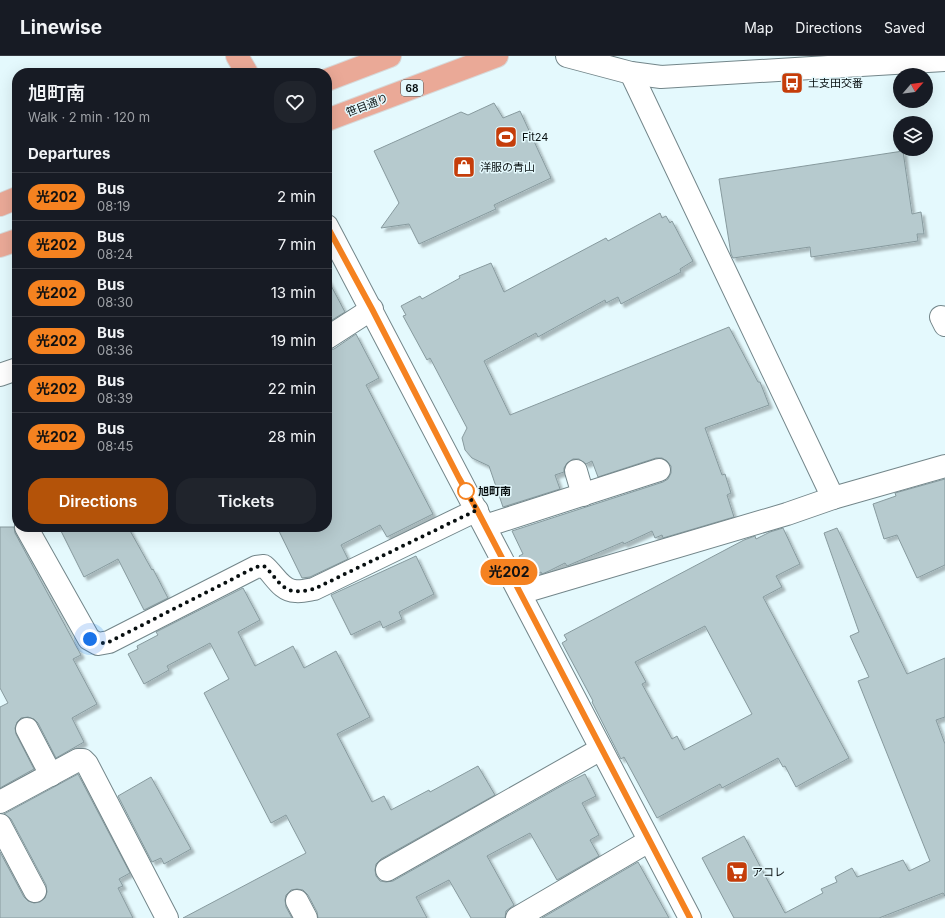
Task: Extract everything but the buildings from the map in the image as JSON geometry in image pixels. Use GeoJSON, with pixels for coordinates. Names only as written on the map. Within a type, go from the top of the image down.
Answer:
{"type":"FeatureCollection","features":[{"type":"Feature","properties":{"kind":"main road"},"geometry":{"type":"LineString","coordinates":[[237,56],[244,68]]}},
{"type":"Feature","properties":{"kind":"main road"},"geometry":{"type":"LineString","coordinates":[[332,77],[361,60],[390,56]]}},
{"type":"Feature","properties":{"kind":"main road","name":"笹目通り"},"geometry":{"type":"LineString","coordinates":[[332,118],[497,56]]}},
{"type":"Feature","properties":{"kind":"main road"},"geometry":{"type":"LineString","coordinates":[[0,205],[12,200]]}},
{"type":"Feature","properties":{"kind":"main road"},"geometry":{"type":"LineString","coordinates":[[0,246],[12,242]]}},
{"type":"Feature","properties":{"kind":"street"},"geometry":{"type":"LineString","coordinates":[[567,56],[631,74],[661,77],[945,60]]}},
{"type":"Feature","properties":{"kind":"street"},"geometry":{"type":"LineString","coordinates":[[631,74],[833,498]]}},
{"type":"Feature","properties":{"kind":"street"},"geometry":{"type":"LineString","coordinates":[[332,240],[372,309],[690,918]]}},
{"type":"Feature","properties":{"kind":"street"},"geometry":{"type":"LineString","coordinates":[[332,335],[372,309]]}},
{"type":"Feature","properties":{"kind":"street"},"geometry":{"type":"LineString","coordinates":[[0,375],[12,371]]}},
{"type":"Feature","properties":{"kind":"street"},"geometry":{"type":"LineString","coordinates":[[520,593],[787,514],[833,498],[945,466]]}},
{"type":"Feature","properties":{"kind":"street"},"geometry":{"type":"LineString","coordinates":[[29,532],[90,639],[98,644],[109,642],[256,567],[264,566],[281,585],[288,590],[295,592],[314,589],[481,518],[583,495],[659,470]]}},
{"type":"Feature","properties":{"kind":"street"},"geometry":{"type":"LineString","coordinates":[[576,471],[583,495]]}},
{"type":"Feature","properties":{"kind":"street"},"geometry":{"type":"LineString","coordinates":[[27,729],[51,775]]}},
{"type":"Feature","properties":{"kind":"street"},"geometry":{"type":"LineString","coordinates":[[387,870],[601,749]]}},
{"type":"Feature","properties":{"kind":"street"},"geometry":{"type":"LineString","coordinates":[[0,802],[78,760],[83,760],[87,764],[165,917]]}},
{"type":"Feature","properties":{"kind":"street"},"geometry":{"type":"LineString","coordinates":[[0,825],[35,891]]}},
{"type":"Feature","properties":{"kind":"street"},"geometry":{"type":"LineString","coordinates":[[517,918],[649,841]]}},
{"type":"Feature","properties":{"kind":"bus line","name":"光202"},"geometry":{"type":"LineString","coordinates":[[332,235],[690,918]]}},
{"type":"Feature","properties":{"kind":"place","name":"土支田交番"},"geometry":{"type":"Point","coordinates":[792,83]}},
{"type":"Feature","properties":{"kind":"place","name":"Fit24"},"geometry":{"type":"Point","coordinates":[506,137]}},
{"type":"Feature","properties":{"kind":"place","name":"洋服の青山"},"geometry":{"type":"Point","coordinates":[464,167]}},
{"type":"Feature","properties":{"kind":"place","name":"旭町南"},"geometry":{"type":"Point","coordinates":[466,491]}},
{"type":"Feature","properties":{"kind":"place","name":"アコレ"},"geometry":{"type":"Point","coordinates":[737,872]}},
{"type":"Feature","properties":{"kind":"route"},"geometry":{"type":"LineString","coordinates":[[90,639],[98,644],[109,642],[256,567],[264,566],[281,585],[288,590],[295,592],[314,589],[477,510],[465,489],[466,491]]}}]}
